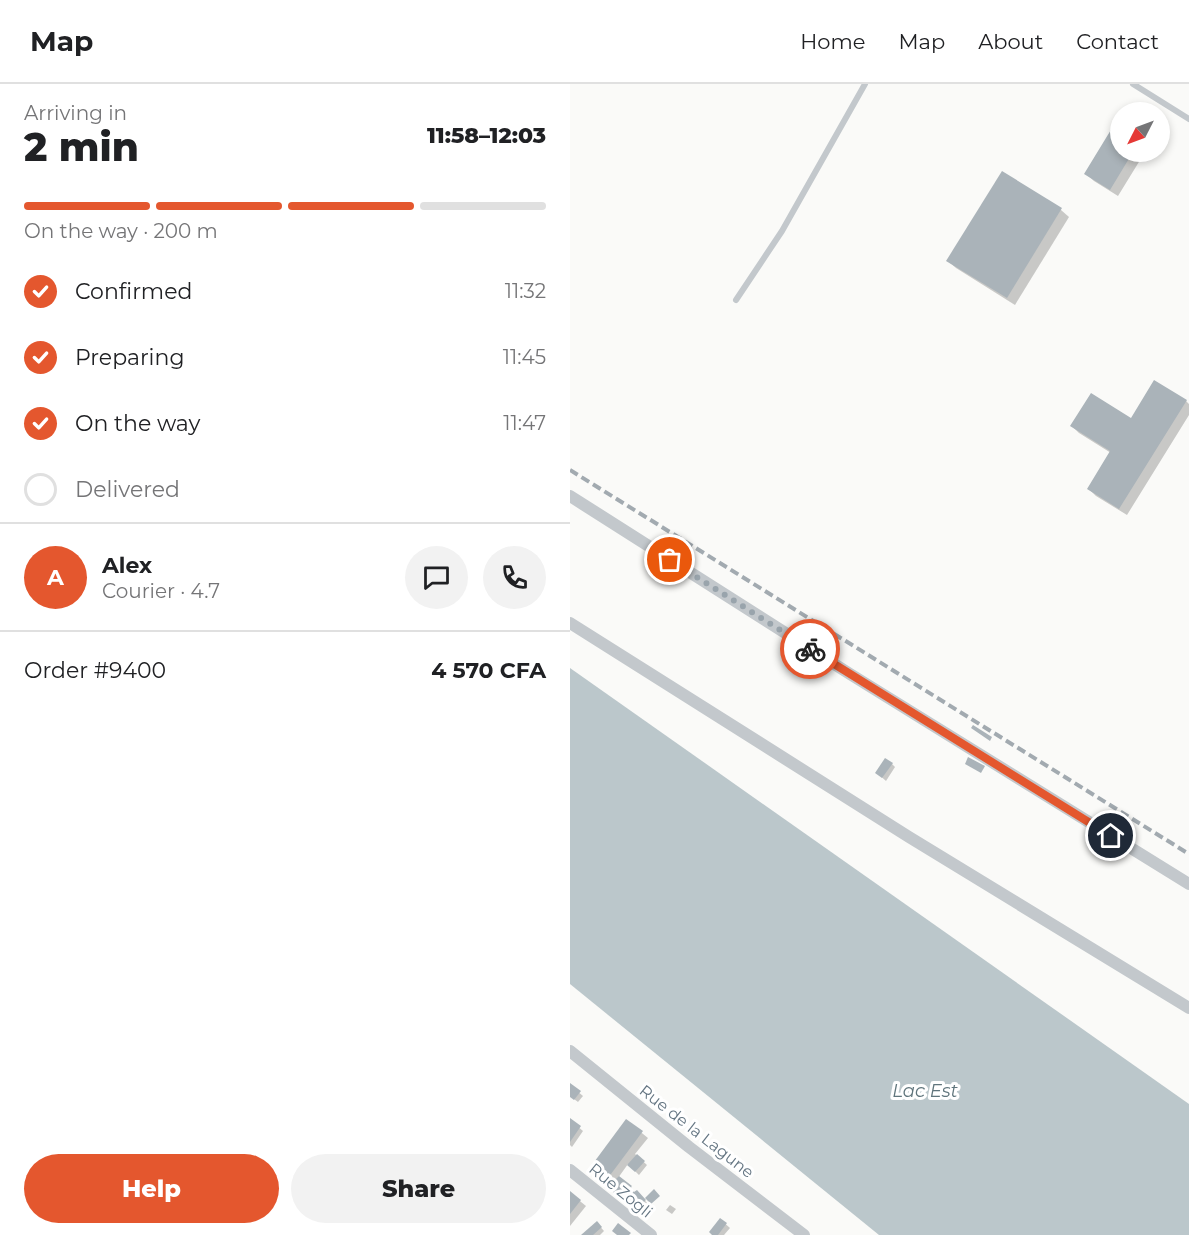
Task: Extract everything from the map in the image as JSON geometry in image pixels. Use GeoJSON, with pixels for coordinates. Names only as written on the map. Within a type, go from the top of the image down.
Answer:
{"type":"FeatureCollection","features":[{"type":"Feature","properties":{"kind":"street"},"geometry":{"type":"LineString","coordinates":[[570,496],[850,674],[1189,884]]}},
{"type":"Feature","properties":{"kind":"street"},"geometry":{"type":"LineString","coordinates":[[570,622],[909,837],[1189,1008]]}},
{"type":"Feature","properties":{"kind":"street","name":"Rue de la Lagune"},"geometry":{"type":"LineString","coordinates":[[570,1051],[689,1147],[804,1235]]}},
{"type":"Feature","properties":{"kind":"street","name":"Rue Zogli"},"geometry":{"type":"LineString","coordinates":[[570,1170],[651,1235]]}},
{"type":"Feature","properties":{"kind":"lane"},"geometry":{"type":"LineString","coordinates":[[736,300],[782,231],[865,84]]}},
{"type":"Feature","properties":{"kind":"lane"},"geometry":{"type":"LineString","coordinates":[[1133,84],[1189,119]]}},
{"type":"Feature","properties":{"kind":"water","name":"Lac Est"},"geometry":{"type":"Polygon","coordinates":[[[570,668],[1189,1104],[1189,1235],[879,1235],[570,984],[570,668]]]}},
{"type":"Feature","properties":{"kind":"building"},"geometry":{"type":"Polygon","coordinates":[[[1110,131],[1110,162],[1127,162],[1110,190],[1084,174],[1110,131]]]}},
{"type":"Feature","properties":{"kind":"building"},"geometry":{"type":"Polygon","coordinates":[[[1002,171],[1062,208],[1007,298],[946,261],[1002,171]]]}},
{"type":"Feature","properties":{"kind":"building"},"geometry":{"type":"Polygon","coordinates":[[[1154,380],[1187,400],[1119,509],[1087,489],[1110,451],[1070,426],[1091,393],[1131,418],[1154,380]]]}},
{"type":"Feature","properties":{"kind":"building"},"geometry":{"type":"Polygon","coordinates":[[[973,725],[992,737],[990,741],[971,728],[973,725]]]}},
{"type":"Feature","properties":{"kind":"building"},"geometry":{"type":"Polygon","coordinates":[[[968,757],[985,766],[981,773],[965,764],[968,757]]]}},
{"type":"Feature","properties":{"kind":"building"},"geometry":{"type":"Polygon","coordinates":[[[885,758],[893,763],[882,778],[875,773],[885,758]]]}},
{"type":"Feature","properties":{"kind":"building"},"geometry":{"type":"Polygon","coordinates":[[[570,1083],[581,1091],[574,1100],[570,1097],[570,1083]]]}},
{"type":"Feature","properties":{"kind":"building"},"geometry":{"type":"Polygon","coordinates":[[[570,1118],[581,1126],[570,1142],[570,1118]]]}},
{"type":"Feature","properties":{"kind":"building"},"geometry":{"type":"Polygon","coordinates":[[[626,1119],[643,1131],[605,1182],[589,1169],[626,1119]]]}},
{"type":"Feature","properties":{"kind":"building"},"geometry":{"type":"Polygon","coordinates":[[[637,1154],[645,1161],[635,1172],[627,1165],[637,1154]]]}},
{"type":"Feature","properties":{"kind":"building"},"geometry":{"type":"Polygon","coordinates":[[[619,1176],[632,1186],[627,1191],[624,1188],[618,1196],[607,1187],[612,1181],[619,1187],[614,1181],[619,1176]]]}},
{"type":"Feature","properties":{"kind":"building"},"geometry":{"type":"Polygon","coordinates":[[[630,1188],[634,1192],[637,1190],[646,1200],[636,1209],[627,1200],[629,1198],[625,1194],[630,1188]]]}},
{"type":"Feature","properties":{"kind":"building"},"geometry":{"type":"Polygon","coordinates":[[[654,1189],[660,1196],[651,1204],[645,1198],[654,1189]]]}},
{"type":"Feature","properties":{"kind":"building"},"geometry":{"type":"Polygon","coordinates":[[[570,1191],[581,1200],[570,1214],[570,1191]]]}},
{"type":"Feature","properties":{"kind":"building"},"geometry":{"type":"Polygon","coordinates":[[[720,1218],[727,1223],[718,1235],[712,1235],[709,1232],[720,1218]]]}},
{"type":"Feature","properties":{"kind":"building"},"geometry":{"type":"Polygon","coordinates":[[[597,1221],[602,1227],[593,1235],[581,1235],[597,1221]]]}},
{"type":"Feature","properties":{"kind":"building"},"geometry":{"type":"Polygon","coordinates":[[[618,1223],[631,1233],[617,1235],[612,1231],[618,1223]]]}},
{"type":"Feature","properties":{"kind":"railway"},"geometry":{"type":"LineString","coordinates":[[570,470],[1189,854]]}},
{"type":"Feature","properties":{"kind":"way so far"},"geometry":{"type":"LineString","coordinates":[[670,560],[810,649]]}},
{"type":"Feature","properties":{"kind":"route"},"geometry":{"type":"LineString","coordinates":[[810,649],[1111,836]]}}]}
